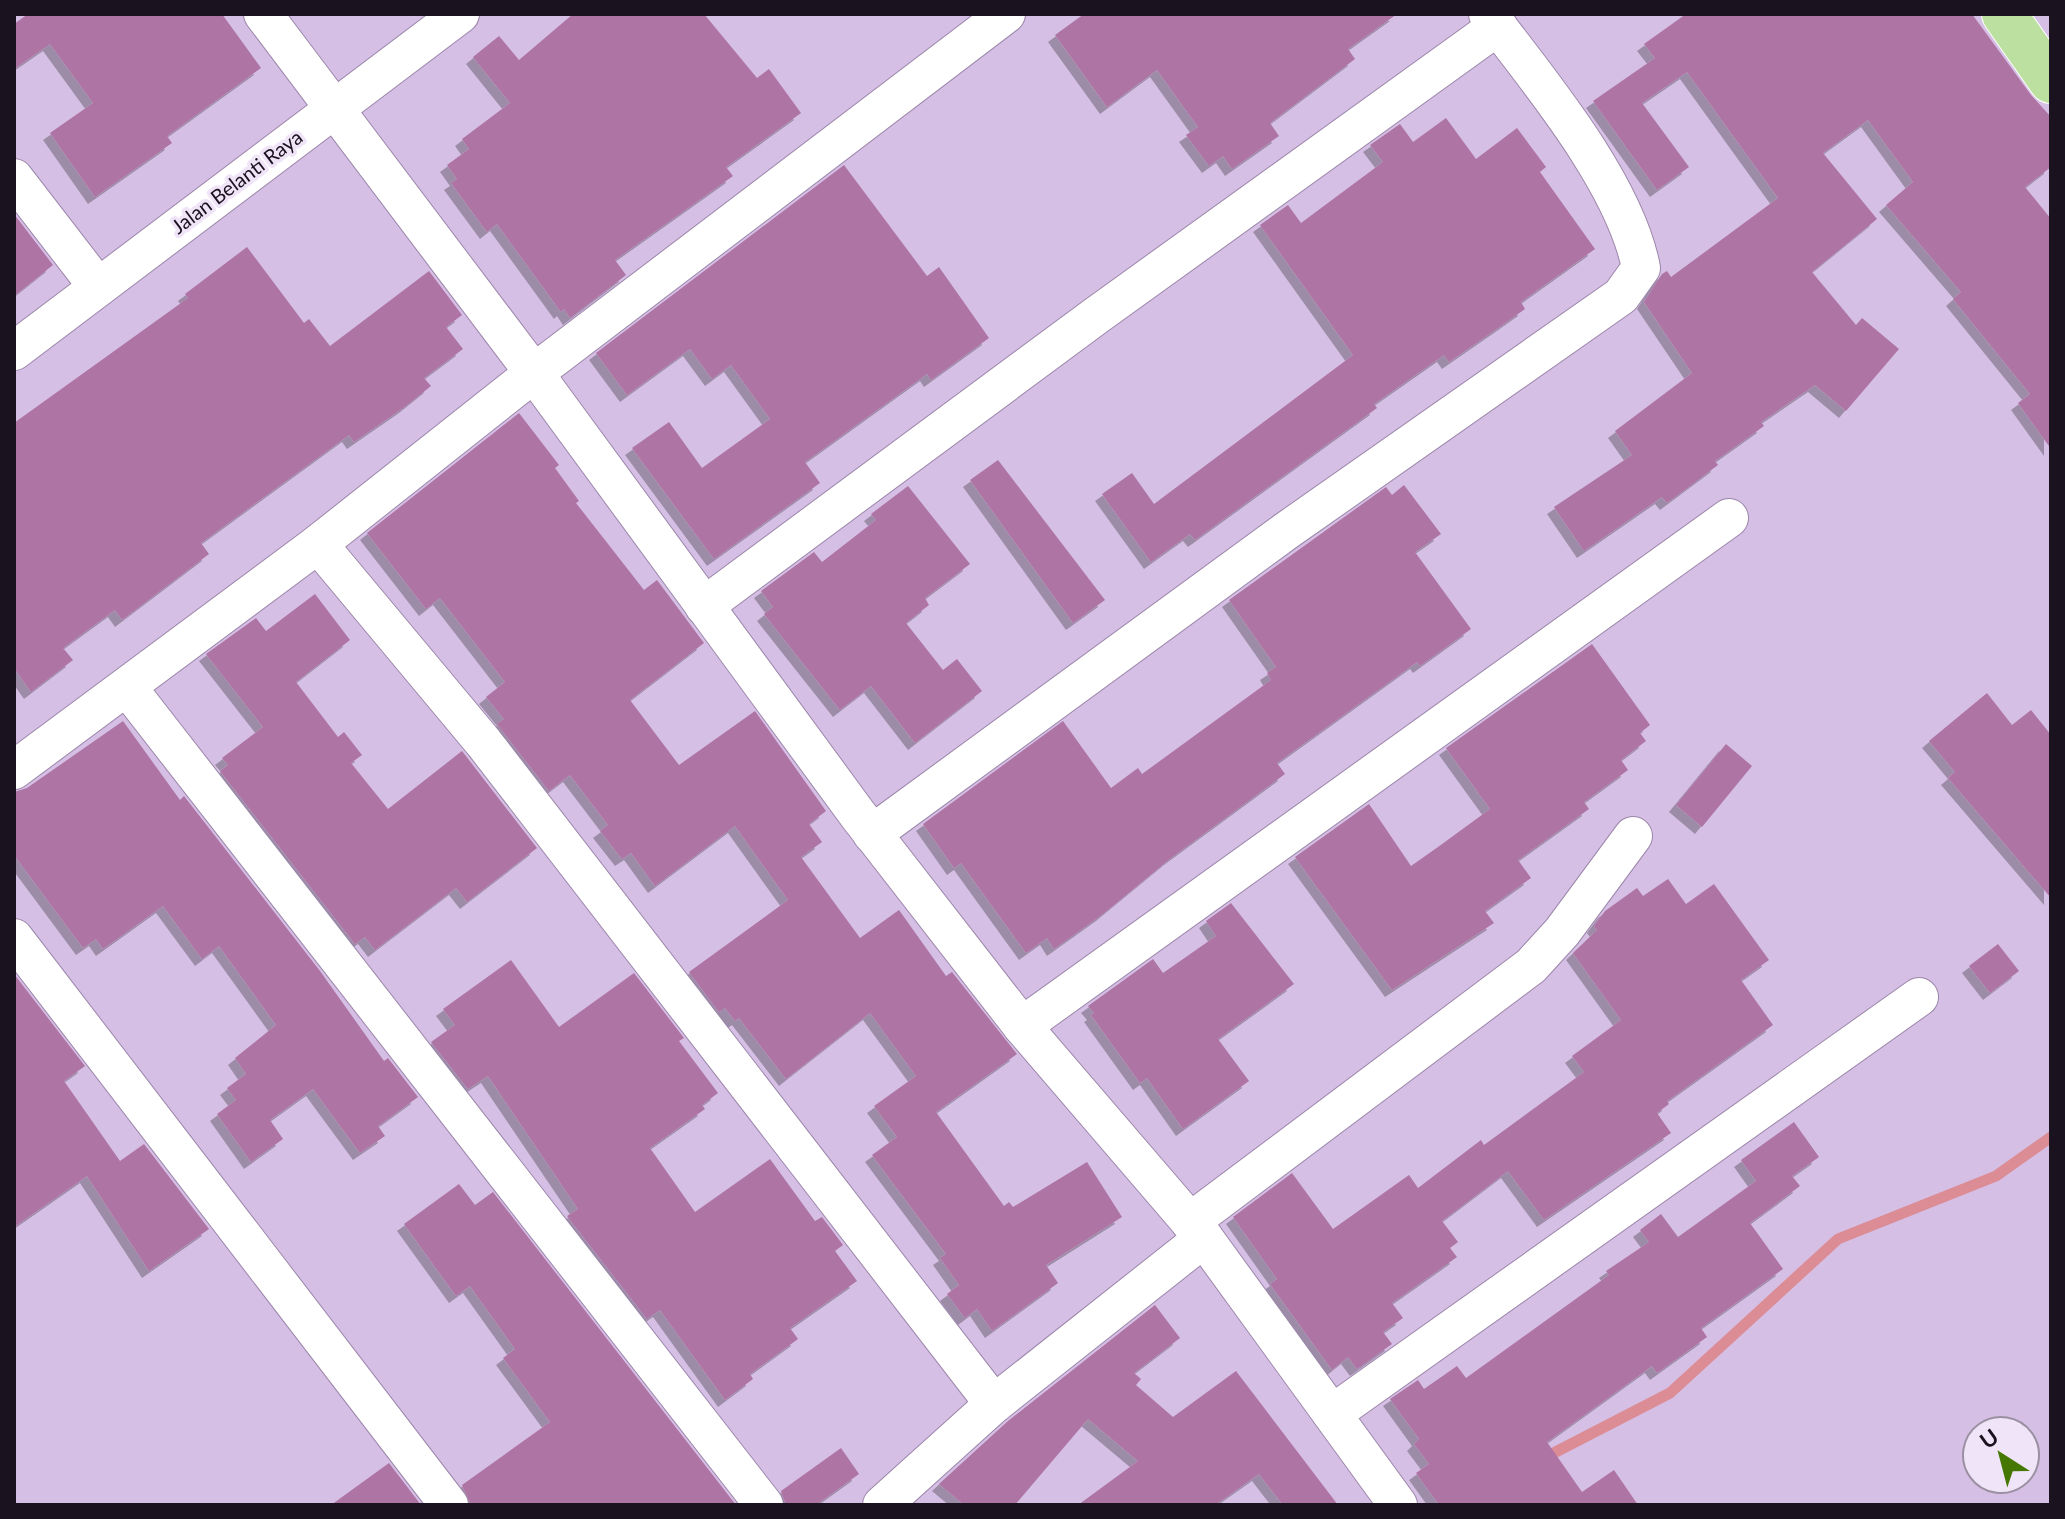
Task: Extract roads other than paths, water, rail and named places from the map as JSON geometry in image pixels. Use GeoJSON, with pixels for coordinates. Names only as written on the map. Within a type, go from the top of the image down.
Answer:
{"type":"FeatureCollection","features":[{"type":"Feature","properties":{"kind":"main road"},"geometry":{"type":"LineString","coordinates":[[2004,14],[2051,81]]}},
{"type":"Feature","properties":{"kind":"street"},"geometry":{"type":"LineString","coordinates":[[263,14],[534,373],[872,834],[1022,1026],[1197,1230],[1398,1505]]}},
{"type":"Feature","properties":{"kind":"street","name":"Jalan Belanti Raya"},"geometry":{"type":"LineString","coordinates":[[14,351],[460,14]]}},
{"type":"Feature","properties":{"kind":"street"},"geometry":{"type":"LineString","coordinates":[[14,770],[318,544],[534,373],[1006,14]]}},
{"type":"Feature","properties":{"kind":"street"},"geometry":{"type":"LineString","coordinates":[[704,606],[1493,20],[1591,157],[1623,215],[1641,268],[1633,284],[1621,296],[1286,531],[872,834]]}},
{"type":"Feature","properties":{"kind":"street"},"geometry":{"type":"LineString","coordinates":[[14,178],[98,287]]}},
{"type":"Feature","properties":{"kind":"street"},"geometry":{"type":"LineString","coordinates":[[1022,1026],[1729,518]]}},
{"type":"Feature","properties":{"kind":"street"},"geometry":{"type":"LineString","coordinates":[[318,544],[484,743],[994,1404]]}},
{"type":"Feature","properties":{"kind":"street"},"geometry":{"type":"LineString","coordinates":[[127,687],[764,1505]]}},
{"type":"Feature","properties":{"kind":"street"},"geometry":{"type":"LineString","coordinates":[[882,1505],[994,1404],[1197,1230],[1531,966],[1562,932],[1633,836]]}},
{"type":"Feature","properties":{"kind":"street"},"geometry":{"type":"LineString","coordinates":[[14,938],[449,1505]]}},
{"type":"Feature","properties":{"kind":"street"},"geometry":{"type":"LineString","coordinates":[[1332,1414],[1919,997]]}},
{"type":"Feature","properties":{"kind":"waterway"},"geometry":{"type":"LineString","coordinates":[[1544,1458],[1670,1393],[1838,1239],[1996,1176],[2051,1137]]}}]}
